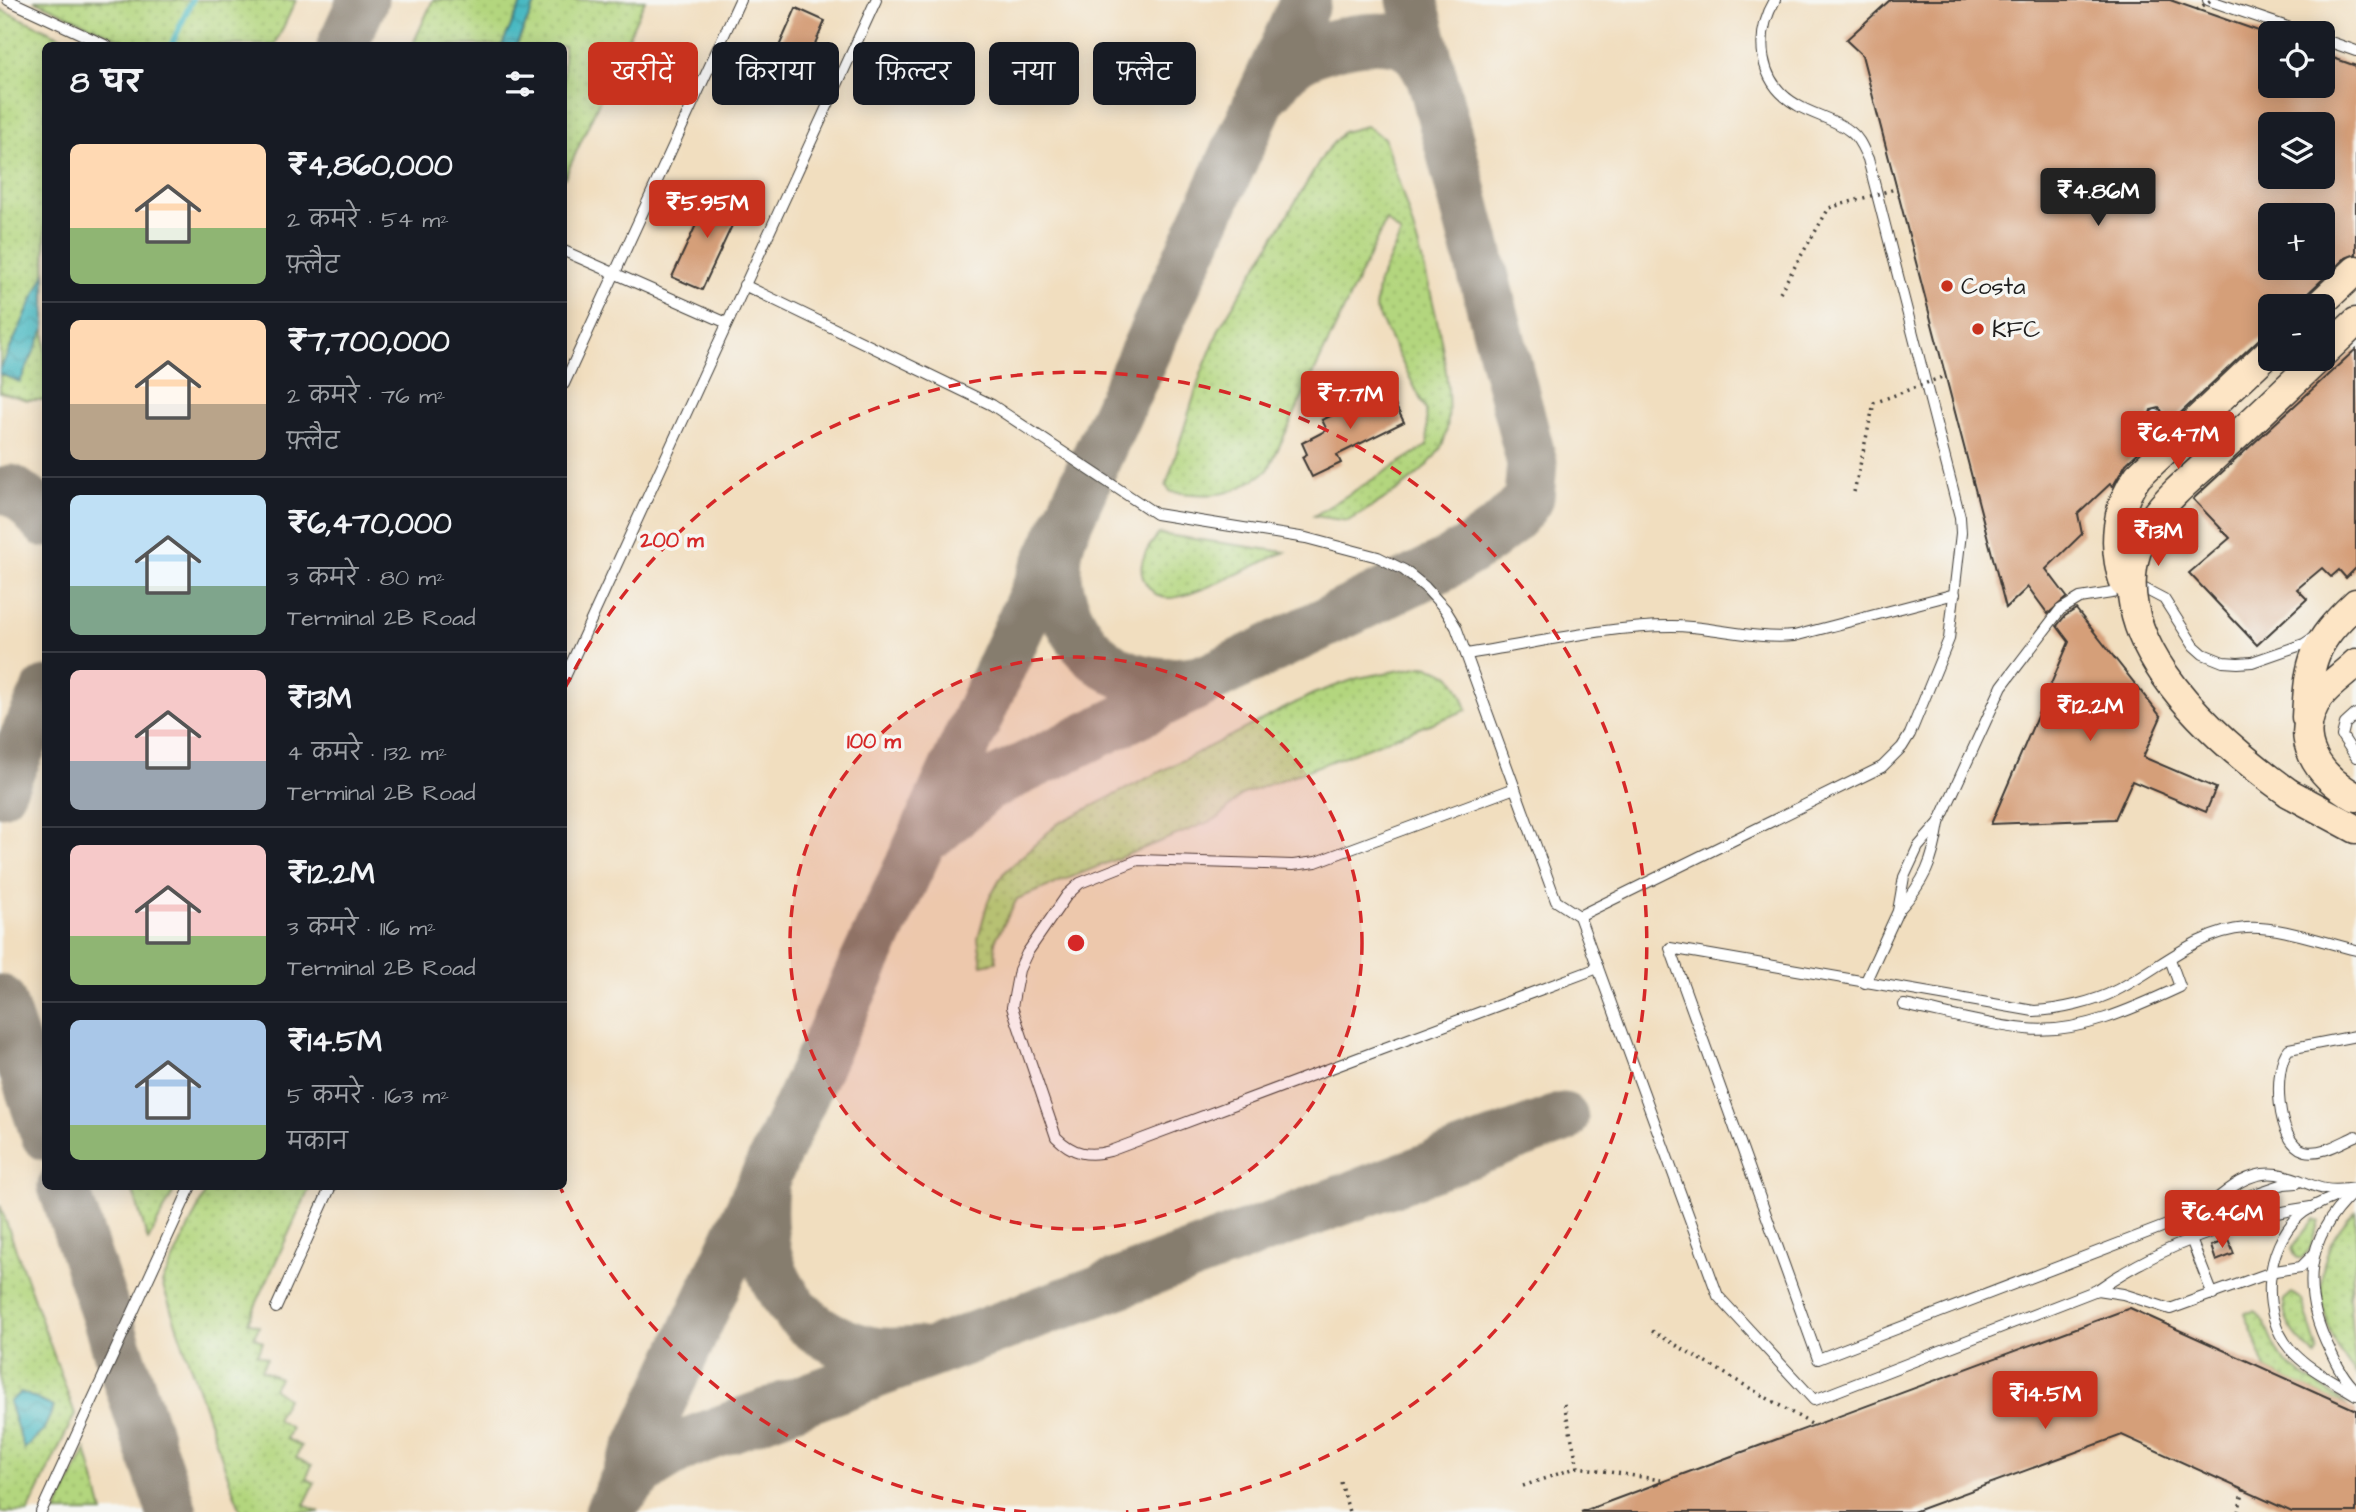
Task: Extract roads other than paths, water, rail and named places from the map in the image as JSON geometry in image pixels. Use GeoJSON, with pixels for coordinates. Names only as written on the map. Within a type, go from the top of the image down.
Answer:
{"type":"FeatureCollection","features":[{"type":"Feature","properties":{"kind":"main road"},"geometry":{"type":"LineString","coordinates":[[2331,294],[2356,270]]}},
{"type":"Feature","properties":{"kind":"main road"},"geometry":{"type":"LineString","coordinates":[[2335,342],[2356,322]]}},
{"type":"Feature","properties":{"kind":"main road"},"geometry":{"type":"LineString","coordinates":[[2258,362],[2138,476],[2122,502],[2118,516],[2121,575],[2140,630],[2168,677],[2208,726],[2289,793],[2356,829]]}},
{"type":"Feature","properties":{"kind":"main road"},"geometry":{"type":"LineString","coordinates":[[2133,612],[2130,595],[2132,567],[2152,520],[2165,503],[2305,371]]}},
{"type":"Feature","properties":{"kind":"main road"},"geometry":{"type":"LineString","coordinates":[[2356,603],[2333,624],[2316,649],[2311,663],[2306,718],[2309,744],[2323,775],[2356,797]]}},
{"type":"Feature","properties":{"kind":"main road"},"geometry":{"type":"LineString","coordinates":[[2309,744],[2313,710],[2321,695],[2356,663]]}},
{"type":"Feature","properties":{"kind":"lane"},"geometry":{"type":"LineString","coordinates":[[8,0],[98,42]]}},
{"type":"Feature","properties":{"kind":"lane"},"geometry":{"type":"LineString","coordinates":[[567,377],[740,0]]}},
{"type":"Feature","properties":{"kind":"lane"},"geometry":{"type":"LineString","coordinates":[[567,672],[876,0]]}},
{"type":"Feature","properties":{"kind":"lane"},"geometry":{"type":"LineString","coordinates":[[1578,916],[1882,767],[1902,747],[1910,734],[1949,639],[1961,517],[1868,159],[1860,142],[1850,130],[1796,105],[1773,84],[1766,71],[1762,42],[1769,10],[1775,0]]}},
{"type":"Feature","properties":{"kind":"lane"},"geometry":{"type":"LineString","coordinates":[[2209,0],[2270,21]]}},
{"type":"Feature","properties":{"kind":"lane"},"geometry":{"type":"LineString","coordinates":[[2335,44],[2356,51]]}},
{"type":"Feature","properties":{"kind":"lane"},"geometry":{"type":"LineString","coordinates":[[567,252],[727,323]]}},
{"type":"Feature","properties":{"kind":"lane"},"geometry":{"type":"LineString","coordinates":[[744,285],[992,405],[1156,514],[1353,548],[1404,570],[1445,609],[1466,654],[1556,901],[1578,916],[1718,1296],[1814,1399],[2097,1290],[2126,1269],[2264,1214],[2311,1207],[2356,1189]]}},
{"type":"Feature","properties":{"kind":"lane"},"geometry":{"type":"LineString","coordinates":[[2156,415],[2176,440]]}},
{"type":"Feature","properties":{"kind":"lane"},"geometry":{"type":"LineString","coordinates":[[1898,911],[1920,886],[1934,855],[1939,823],[2002,686],[2060,610],[2080,597],[2143,588],[2153,591],[2164,599],[2194,646],[2211,658],[2230,662],[2252,662],[2304,644],[2333,624]]}},
{"type":"Feature","properties":{"kind":"lane"},"geometry":{"type":"LineString","coordinates":[[1466,654],[1660,626],[1697,626],[1774,638],[1794,636],[1955,594]]}},
{"type":"Feature","properties":{"kind":"lane"},"geometry":{"type":"LineString","coordinates":[[2356,715],[2345,724],[2342,736],[2356,757]]}},
{"type":"Feature","properties":{"kind":"lane"},"geometry":{"type":"LineString","coordinates":[[1515,788],[1316,862],[1293,865],[1138,860],[1080,883],[1067,895],[1027,953],[1013,990],[1015,1024],[1056,1137],[1080,1154],[1097,1155],[1111,1151],[1598,968]]}},
{"type":"Feature","properties":{"kind":"lane"},"geometry":{"type":"LineString","coordinates":[[1865,983],[1898,911],[1904,877],[1918,847],[1939,823]]}},
{"type":"Feature","properties":{"kind":"lane"},"geometry":{"type":"LineString","coordinates":[[2304,1184],[2284,1184],[2201,1212],[1818,1359],[1670,948],[2034,1012],[2050,1011],[2115,992],[2214,934],[2246,928],[2266,928],[2356,950]]}},
{"type":"Feature","properties":{"kind":"lane"},"geometry":{"type":"LineString","coordinates":[[1904,1005],[2028,1030],[2069,1027],[2119,1012],[2180,987],[2170,959]]}},
{"type":"Feature","properties":{"kind":"lane"},"geometry":{"type":"LineString","coordinates":[[2115,992],[2119,1012]]}},
{"type":"Feature","properties":{"kind":"lane"},"geometry":{"type":"LineString","coordinates":[[2356,1036],[2289,1049],[2280,1072],[2284,1133],[2292,1144],[2302,1150],[2315,1152],[2356,1136]]}},
{"type":"Feature","properties":{"kind":"lane"},"geometry":{"type":"LineString","coordinates":[[2201,1212],[2240,1182],[2266,1174],[2282,1175],[2333,1192],[2356,1189]]}},
{"type":"Feature","properties":{"kind":"lane"},"geometry":{"type":"LineString","coordinates":[[2356,1189],[2330,1220],[2314,1254],[2310,1287],[2312,1302],[2325,1340],[2341,1373],[2356,1393]]}},
{"type":"Feature","properties":{"kind":"lane"},"geometry":{"type":"LineString","coordinates":[[41,1512],[189,1190]]}},
{"type":"Feature","properties":{"kind":"lane"},"geometry":{"type":"LineString","coordinates":[[276,1308],[329,1190]]}},
{"type":"Feature","properties":{"kind":"lane"},"geometry":{"type":"LineString","coordinates":[[2311,1207],[2281,1240],[2270,1273],[2269,1297],[2279,1331],[2290,1349],[2304,1362],[2356,1393]]}},
{"type":"Feature","properties":{"kind":"lane"},"geometry":{"type":"LineString","coordinates":[[2192,1242],[2213,1295]]}},
{"type":"Feature","properties":{"kind":"lane"},"geometry":{"type":"LineString","coordinates":[[2097,1290],[2170,1309],[2270,1273],[2301,1267],[2314,1254]]}},
{"type":"Feature","properties":{"kind":"water"},"geometry":{"type":"Polygon","coordinates":[[[523,0],[537,0],[517,42],[503,42],[523,0]]]}},
{"type":"Feature","properties":{"kind":"water"},"geometry":{"type":"Polygon","coordinates":[[[42,279],[42,334],[20,382],[0,374],[42,279]]]}},
{"type":"Feature","properties":{"kind":"water"},"geometry":{"type":"Polygon","coordinates":[[[21,1392],[54,1407],[43,1431],[24,1449],[9,1402],[21,1392]]]}},
{"type":"Feature","properties":{"kind":"waterway"},"geometry":{"type":"LineString","coordinates":[[173,42],[192,0]]}},
{"type":"Feature","properties":{"kind":"place","name":"Costa"},"geometry":{"type":"Point","coordinates":[1947,286]}},
{"type":"Feature","properties":{"kind":"place","name":"KFC"},"geometry":{"type":"Point","coordinates":[1978,329]}}]}
